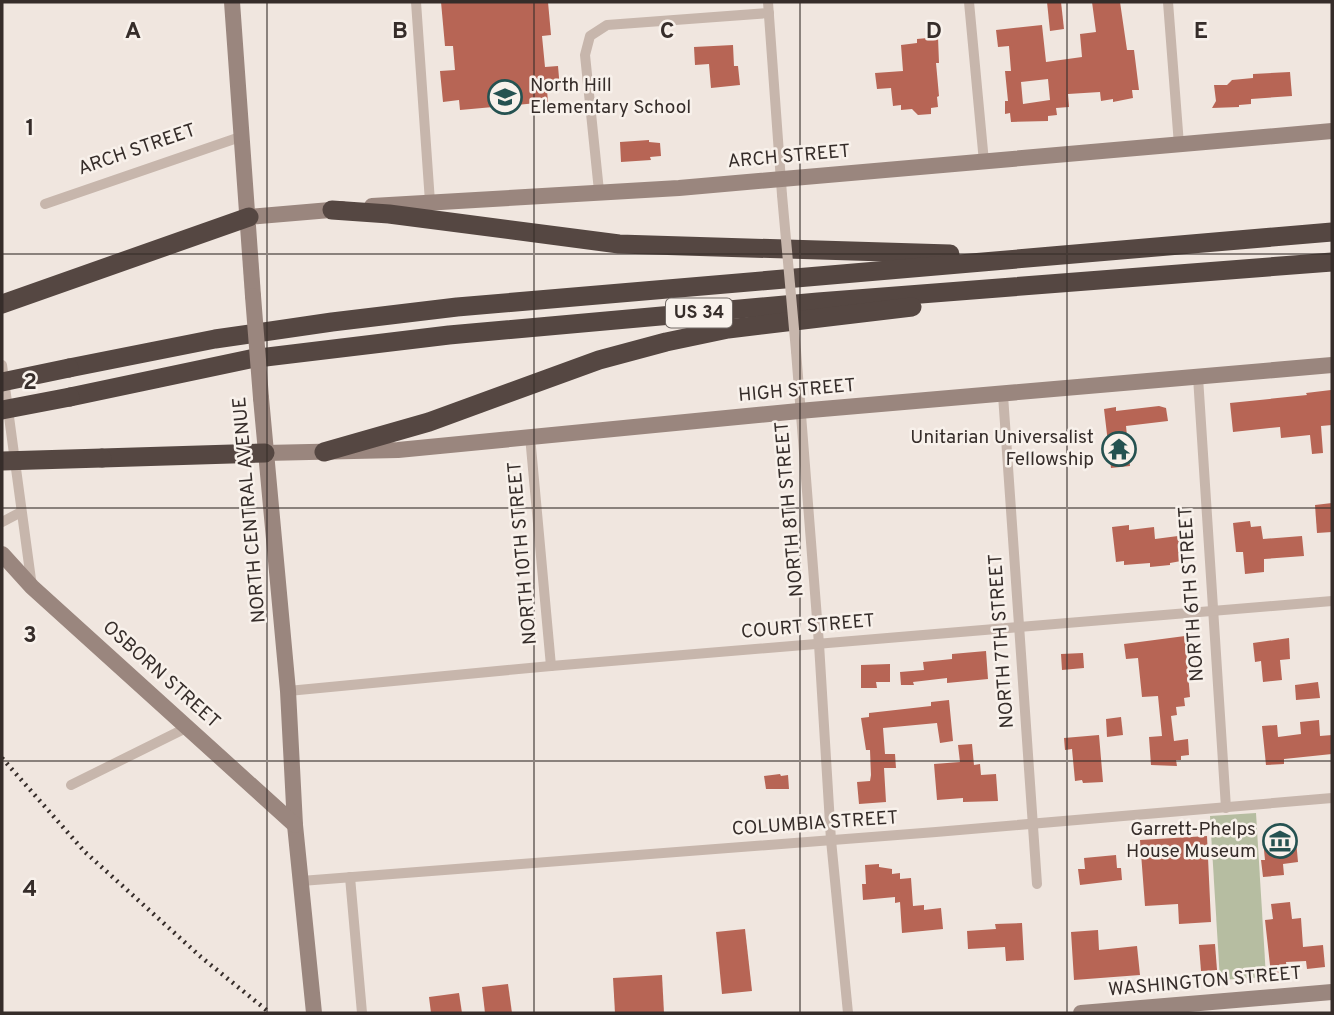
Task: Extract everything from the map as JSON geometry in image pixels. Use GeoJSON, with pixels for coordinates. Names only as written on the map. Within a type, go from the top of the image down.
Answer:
{"type":"FeatureCollection","features":[{"type":"Feature","properties":{"kind":"highway"},"geometry":{"type":"LineString","coordinates":[[332,210],[402,216],[619,244],[1045,257]]}},
{"type":"Feature","properties":{"kind":"highway"},"geometry":{"type":"LineString","coordinates":[[2,304],[249,217]]}},
{"type":"Feature","properties":{"kind":"highway","name":"US 34"},"geometry":{"type":"LineString","coordinates":[[2,383],[215,339],[332,321],[608,293],[1332,232]]}},
{"type":"Feature","properties":{"kind":"highway","name":"US 34"},"geometry":{"type":"LineString","coordinates":[[2,410],[250,359],[340,347],[818,302],[1332,262]]}},
{"type":"Feature","properties":{"kind":"highway"},"geometry":{"type":"LineString","coordinates":[[324,452],[429,422],[599,360],[666,342],[728,329],[846,316],[1082,283]]}},
{"type":"Feature","properties":{"kind":"highway"},"geometry":{"type":"LineString","coordinates":[[2,461],[265,453]]}},
{"type":"Feature","properties":{"kind":"street","name":"NORTH CENTRAL AVENUE"},"geometry":{"type":"LineString","coordinates":[[232,2],[265,453],[288,691],[295,825],[314,1013]]}},
{"type":"Feature","properties":{"kind":"street"},"geometry":{"type":"LineString","coordinates":[[416,2],[430,202]]}},
{"type":"Feature","properties":{"kind":"street"},"geometry":{"type":"LineString","coordinates":[[970,2],[984,162]]}},
{"type":"Feature","properties":{"kind":"street"},"geometry":{"type":"LineString","coordinates":[[1168,2],[1179,145]]}},
{"type":"Feature","properties":{"kind":"street"},"geometry":{"type":"LineString","coordinates":[[599,191],[586,54],[590,36],[607,25],[768,8]]}},
{"type":"Feature","properties":{"kind":"street","name":"NORTH 8TH STREET"},"geometry":{"type":"LineString","coordinates":[[768,8],[831,840],[849,1013]]}},
{"type":"Feature","properties":{"kind":"street","name":"ARCH STREET"},"geometry":{"type":"LineString","coordinates":[[249,217],[599,191],[781,187],[984,162],[1332,131]]}},
{"type":"Feature","properties":{"kind":"street","name":"ARCH STREET"},"geometry":{"type":"LineString","coordinates":[[45,204],[243,136]]}},
{"type":"Feature","properties":{"kind":"street"},"geometry":{"type":"LineString","coordinates":[[2,365],[32,587]]}},
{"type":"Feature","properties":{"kind":"street","name":"HIGH STREET"},"geometry":{"type":"LineString","coordinates":[[265,453],[398,450],[799,411],[1332,365]]}},
{"type":"Feature","properties":{"kind":"street","name":"NORTH 6TH STREET"},"geometry":{"type":"LineString","coordinates":[[1198,377],[1226,808]]}},
{"type":"Feature","properties":{"kind":"street","name":"NORTH 7TH STREET"},"geometry":{"type":"LineString","coordinates":[[1003,395],[1037,884]]}},
{"type":"Feature","properties":{"kind":"street","name":"NORTH 10TH STREET"},"geometry":{"type":"LineString","coordinates":[[530,436],[551,666]]}},
{"type":"Feature","properties":{"kind":"street"},"geometry":{"type":"LineString","coordinates":[[2,522],[21,512]]}},
{"type":"Feature","properties":{"kind":"street","name":"OSBORN STREET"},"geometry":{"type":"LineString","coordinates":[[2,554],[32,587],[295,825]]}},
{"type":"Feature","properties":{"kind":"street","name":"COURT STREET"},"geometry":{"type":"LineString","coordinates":[[288,691],[551,666],[1332,601]]}},
{"type":"Feature","properties":{"kind":"street"},"geometry":{"type":"LineString","coordinates":[[72,785],[188,727]]}},
{"type":"Feature","properties":{"kind":"street","name":"COLUMBIA STREET"},"geometry":{"type":"LineString","coordinates":[[301,881],[1332,798]]}},
{"type":"Feature","properties":{"kind":"street"},"geometry":{"type":"LineString","coordinates":[[350,877],[362,1013]]}},
{"type":"Feature","properties":{"kind":"street","name":"WASHINGTON STREET"},"geometry":{"type":"LineString","coordinates":[[1081,1013],[1255,1006],[1332,992]]}},
{"type":"Feature","properties":{"kind":"green space"},"geometry":{"type":"Polygon","coordinates":[[[1256,813],[1266,977],[1220,980],[1210,816],[1256,813]]]}},
{"type":"Feature","properties":{"kind":"building"},"geometry":{"type":"Polygon","coordinates":[[[441,2],[548,2],[551,35],[542,36],[545,67],[558,66],[560,89],[547,90],[548,102],[460,110],[459,100],[443,102],[440,71],[455,70],[453,46],[445,46],[441,2]]]}},
{"type":"Feature","properties":{"kind":"building"},"geometry":{"type":"Polygon","coordinates":[[[1047,2],[1061,2],[1064,29],[1050,31],[1047,2]]]}},
{"type":"Feature","properties":{"kind":"building"},"geometry":{"type":"Polygon","coordinates":[[[1092,2],[1120,2],[1127,50],[1134,50],[1139,90],[1132,90],[1133,98],[1113,102],[1113,99],[1101,101],[1100,92],[1068,94],[1069,107],[1056,108],[1057,115],[1048,116],[1048,121],[1011,122],[1010,113],[1005,114],[1005,101],[1008,101],[1005,71],[1011,71],[1009,46],[998,47],[996,30],[1042,25],[1046,62],[1082,57],[1080,34],[1096,32],[1092,2]],[[1048,79],[1021,82],[1023,104],[1050,100],[1048,79]]]}},
{"type":"Feature","properties":{"kind":"building"},"geometry":{"type":"Polygon","coordinates":[[[938,37],[938,107],[931,108],[931,114],[918,115],[912,109],[901,110],[901,105],[893,106],[891,88],[877,89],[875,73],[903,71],[901,45],[917,43],[917,39],[938,37]]]}},
{"type":"Feature","properties":{"kind":"building"},"geometry":{"type":"Polygon","coordinates":[[[733,45],[734,66],[738,66],[740,85],[711,88],[709,64],[695,65],[694,47],[733,45]]]}},
{"type":"Feature","properties":{"kind":"building"},"geometry":{"type":"Polygon","coordinates":[[[1290,72],[1292,96],[1251,99],[1251,104],[1239,107],[1212,108],[1216,101],[1214,85],[1227,85],[1232,80],[1253,78],[1253,74],[1290,72]]]}},
{"type":"Feature","properties":{"kind":"building"},"geometry":{"type":"Polygon","coordinates":[[[649,140],[660,143],[661,156],[650,157],[651,160],[621,162],[620,142],[649,140]]]}},
{"type":"Feature","properties":{"kind":"building"},"geometry":{"type":"Polygon","coordinates":[[[1331,390],[1332,425],[1321,426],[1323,453],[1312,454],[1310,435],[1281,438],[1280,427],[1233,432],[1230,403],[1331,390]]]}},
{"type":"Feature","properties":{"kind":"building"},"geometry":{"type":"Polygon","coordinates":[[[1159,406],[1166,408],[1168,421],[1126,426],[1130,466],[1111,468],[1104,409],[1116,407],[1116,411],[1159,406]]]}},
{"type":"Feature","properties":{"kind":"building"},"geometry":{"type":"Polygon","coordinates":[[[1332,503],[1332,532],[1317,533],[1315,505],[1332,503]]]}},
{"type":"Feature","properties":{"kind":"building"},"geometry":{"type":"Polygon","coordinates":[[[1250,521],[1251,527],[1261,526],[1263,539],[1302,536],[1304,556],[1264,559],[1264,572],[1245,574],[1243,552],[1236,552],[1233,523],[1250,521]]]}},
{"type":"Feature","properties":{"kind":"building"},"geometry":{"type":"Polygon","coordinates":[[[1129,525],[1129,530],[1154,527],[1155,539],[1178,536],[1181,561],[1150,567],[1150,563],[1124,565],[1124,561],[1116,562],[1112,527],[1129,525]]]}},
{"type":"Feature","properties":{"kind":"building"},"geometry":{"type":"Polygon","coordinates":[[[1185,636],[1190,697],[1184,698],[1185,706],[1176,707],[1177,715],[1171,716],[1174,741],[1188,739],[1189,755],[1176,760],[1177,766],[1151,765],[1149,737],[1162,736],[1158,696],[1142,697],[1138,658],[1126,659],[1124,644],[1185,636]]]}},
{"type":"Feature","properties":{"kind":"building"},"geometry":{"type":"Polygon","coordinates":[[[1289,638],[1290,659],[1280,660],[1282,680],[1263,682],[1261,661],[1255,662],[1253,643],[1289,638]]]}},
{"type":"Feature","properties":{"kind":"building"},"geometry":{"type":"Polygon","coordinates":[[[986,651],[988,679],[947,683],[947,678],[901,685],[900,672],[924,670],[923,662],[952,659],[952,654],[986,651]]]}},
{"type":"Feature","properties":{"kind":"building"},"geometry":{"type":"Polygon","coordinates":[[[1083,653],[1084,668],[1062,670],[1061,654],[1083,653]]]}},
{"type":"Feature","properties":{"kind":"building"},"geometry":{"type":"Polygon","coordinates":[[[890,664],[890,682],[876,682],[877,688],[861,688],[861,665],[890,664]]]}},
{"type":"Feature","properties":{"kind":"building"},"geometry":{"type":"Polygon","coordinates":[[[1318,682],[1320,698],[1296,700],[1295,685],[1318,682]]]}},
{"type":"Feature","properties":{"kind":"building"},"geometry":{"type":"Polygon","coordinates":[[[949,700],[953,741],[940,743],[937,723],[883,728],[885,754],[895,754],[896,768],[884,768],[886,802],[859,804],[857,782],[870,781],[871,775],[870,750],[866,750],[861,718],[869,717],[869,713],[931,706],[931,702],[949,700]]]}},
{"type":"Feature","properties":{"kind":"building"},"geometry":{"type":"Polygon","coordinates":[[[1121,717],[1123,735],[1107,737],[1106,719],[1121,717]]]}},
{"type":"Feature","properties":{"kind":"building"},"geometry":{"type":"Polygon","coordinates":[[[1319,720],[1320,736],[1332,735],[1332,754],[1284,759],[1284,764],[1266,765],[1262,726],[1277,725],[1278,737],[1301,734],[1300,722],[1319,720]]]}},
{"type":"Feature","properties":{"kind":"building"},"geometry":{"type":"Polygon","coordinates":[[[1099,735],[1103,782],[1075,781],[1072,749],[1065,750],[1064,738],[1099,735]]]}},
{"type":"Feature","properties":{"kind":"building"},"geometry":{"type":"Polygon","coordinates":[[[972,744],[974,765],[980,764],[981,775],[996,774],[998,801],[963,802],[963,798],[937,800],[934,764],[960,762],[958,745],[972,744]]]}},
{"type":"Feature","properties":{"kind":"building"},"geometry":{"type":"Polygon","coordinates":[[[788,775],[789,789],[766,789],[764,776],[788,775]]]}},
{"type":"Feature","properties":{"kind":"building"},"geometry":{"type":"Polygon","coordinates":[[[1286,835],[1287,841],[1296,840],[1298,862],[1283,864],[1284,875],[1263,877],[1263,840],[1286,835]]]}},
{"type":"Feature","properties":{"kind":"building"},"geometry":{"type":"Polygon","coordinates":[[[1207,836],[1211,922],[1179,924],[1178,904],[1145,906],[1140,840],[1207,836]]]}},
{"type":"Feature","properties":{"kind":"building"},"geometry":{"type":"Polygon","coordinates":[[[1116,855],[1122,880],[1080,885],[1078,869],[1085,869],[1084,858],[1116,855]]]}},
{"type":"Feature","properties":{"kind":"building"},"geometry":{"type":"Polygon","coordinates":[[[879,864],[879,867],[892,869],[892,874],[900,873],[900,879],[911,878],[913,906],[924,905],[924,910],[941,908],[943,929],[902,933],[900,902],[895,903],[895,897],[863,900],[865,865],[879,864]]]}},
{"type":"Feature","properties":{"kind":"building"},"geometry":{"type":"Polygon","coordinates":[[[1290,902],[1292,919],[1301,918],[1303,947],[1323,945],[1325,967],[1307,969],[1306,961],[1286,962],[1287,972],[1271,974],[1265,920],[1273,919],[1271,904],[1290,902]]]}},
{"type":"Feature","properties":{"kind":"building"},"geometry":{"type":"Polygon","coordinates":[[[1022,923],[1024,960],[1006,961],[1005,947],[968,949],[967,931],[996,929],[995,924],[1022,923]]]}},
{"type":"Feature","properties":{"kind":"building"},"geometry":{"type":"Polygon","coordinates":[[[745,929],[752,991],[722,994],[716,932],[745,929]]]}},
{"type":"Feature","properties":{"kind":"building"},"geometry":{"type":"Polygon","coordinates":[[[1098,930],[1099,950],[1137,946],[1140,975],[1074,980],[1071,932],[1098,930]]]}},
{"type":"Feature","properties":{"kind":"building"},"geometry":{"type":"Polygon","coordinates":[[[1215,944],[1217,970],[1201,971],[1199,945],[1215,944]]]}},
{"type":"Feature","properties":{"kind":"building"},"geometry":{"type":"Polygon","coordinates":[[[662,975],[664,1013],[615,1013],[613,978],[662,975]]]}},
{"type":"Feature","properties":{"kind":"building"},"geometry":{"type":"Polygon","coordinates":[[[508,984],[512,1013],[485,1013],[482,987],[508,984]]]}},
{"type":"Feature","properties":{"kind":"building"},"geometry":{"type":"Polygon","coordinates":[[[459,993],[462,1013],[431,1013],[429,997],[459,993]]]}},
{"type":"Feature","properties":{"kind":"railway"},"geometry":{"type":"LineString","coordinates":[[2,758],[85,852],[201,957],[270,1013]]}},
{"type":"Feature","properties":{"kind":"place","name":"North Hill Elementary School"},"geometry":{"type":"Point","coordinates":[505,97]}},
{"type":"Feature","properties":{"kind":"place","name":"Unitarian Universalist Fellowship"},"geometry":{"type":"Point","coordinates":[1119,449]}},
{"type":"Feature","properties":{"kind":"place","name":"Garrett-Phelps House Museum"},"geometry":{"type":"Point","coordinates":[1280,841]}}]}
